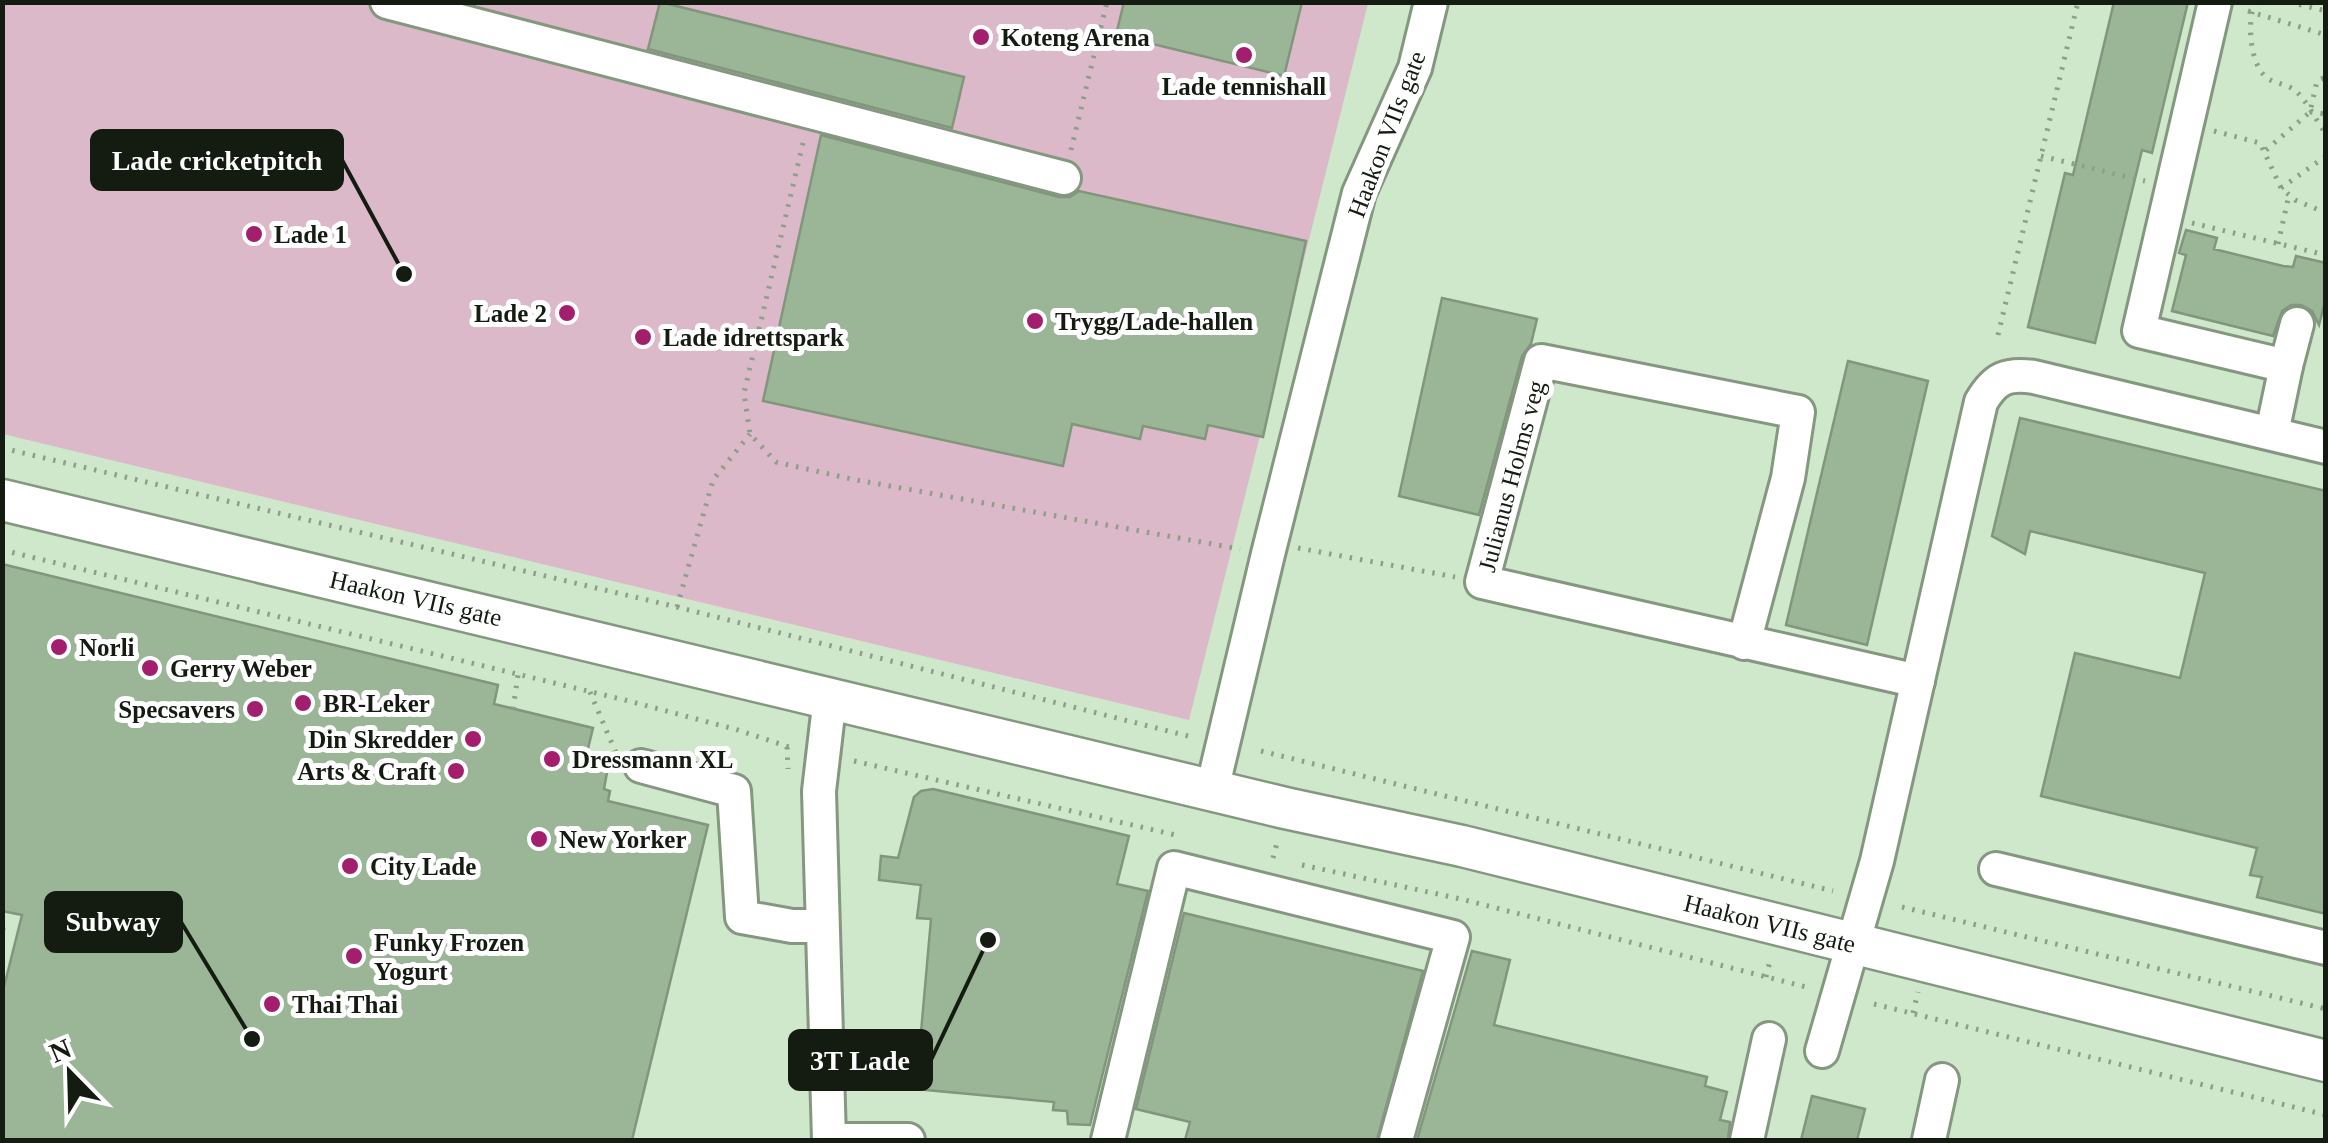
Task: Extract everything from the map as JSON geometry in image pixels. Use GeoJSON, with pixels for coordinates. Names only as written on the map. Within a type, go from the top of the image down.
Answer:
{"type":"FeatureCollection","features":[{"type":"Feature","properties":{"kind":"main road","name":"Haakon VIIs gate"},"geometry":{"type":"LineString","coordinates":[[2,500],[1212,790],[1462,846],[2326,1061]]}},
{"type":"Feature","properties":{"kind":"street"},"geometry":{"type":"LineString","coordinates":[[386,2],[1064,178]]}},
{"type":"Feature","properties":{"kind":"street","name":"Haakon VIIs gate"},"geometry":{"type":"LineString","coordinates":[[1212,790],[1269,548],[1360,194],[1415,68],[1431,2]]}},
{"type":"Feature","properties":{"kind":"street"},"geometry":{"type":"LineString","coordinates":[[2227,5],[2187,124],[2139,331],[2286,366]]}},
{"type":"Feature","properties":{"kind":"street"},"geometry":{"type":"LineString","coordinates":[[2272,434],[2297,324]]}},
{"type":"Feature","properties":{"kind":"street","name":"Julianus Holms veg"},"geometry":{"type":"LineString","coordinates":[[1744,643],[1788,478],[1798,412],[1541,361],[1482,582],[1744,643],[1918,682]]}},
{"type":"Feature","properties":{"kind":"street"},"geometry":{"type":"LineString","coordinates":[[1822,1051],[1867,899],[1981,402],[1990,386],[1999,378],[2034,377],[2326,447]]}},
{"type":"Feature","properties":{"kind":"street"},"geometry":{"type":"LineString","coordinates":[[829,1140],[821,926],[822,754],[830,697]]}},
{"type":"Feature","properties":{"kind":"street"},"geometry":{"type":"LineString","coordinates":[[641,766],[734,790],[742,916],[792,926],[821,926]]}},
{"type":"Feature","properties":{"kind":"street"},"geometry":{"type":"LineString","coordinates":[[1108,1140],[1174,868],[1453,937],[1396,1140]]}},
{"type":"Feature","properties":{"kind":"street"},"geometry":{"type":"LineString","coordinates":[[1996,870],[2326,948]]}},
{"type":"Feature","properties":{"kind":"street"},"geometry":{"type":"LineString","coordinates":[[1747,1140],[1769,1039]]}},
{"type":"Feature","properties":{"kind":"street"},"geometry":{"type":"LineString","coordinates":[[1928,1140],[1942,1080]]}},
{"type":"Feature","properties":{"kind":"street"},"geometry":{"type":"LineString","coordinates":[[846,1140],[908,1140]]}},
{"type":"Feature","properties":{"kind":"path"},"geometry":{"type":"LineString","coordinates":[[1064,178],[1108,2]]}},
{"type":"Feature","properties":{"kind":"path"},"geometry":{"type":"LineString","coordinates":[[1998,335],[2078,2]]}},
{"type":"Feature","properties":{"kind":"path"},"geometry":{"type":"LineString","coordinates":[[2256,2],[2250,12],[2257,69],[2269,80],[2294,90],[2326,134]]}},
{"type":"Feature","properties":{"kind":"path"},"geometry":{"type":"LineString","coordinates":[[2289,2],[2326,10]]}},
{"type":"Feature","properties":{"kind":"path"},"geometry":{"type":"LineString","coordinates":[[2227,5],[2326,35]]}},
{"type":"Feature","properties":{"kind":"path"},"geometry":{"type":"LineString","coordinates":[[2266,150],[2310,112],[2317,81],[2326,77]]}},
{"type":"Feature","properties":{"kind":"path"},"geometry":{"type":"LineString","coordinates":[[810,112],[744,392],[750,434],[776,462],[1482,582]]}},
{"type":"Feature","properties":{"kind":"path"},"geometry":{"type":"LineString","coordinates":[[2310,112],[2326,114]]}},
{"type":"Feature","properties":{"kind":"path"},"geometry":{"type":"LineString","coordinates":[[2187,124],[2260,143],[2281,188],[2326,213]]}},
{"type":"Feature","properties":{"kind":"path"},"geometry":{"type":"LineString","coordinates":[[2041,156],[2278,244],[2326,255]]}},
{"type":"Feature","properties":{"kind":"path"},"geometry":{"type":"LineString","coordinates":[[2281,188],[2326,156]]}},
{"type":"Feature","properties":{"kind":"path"},"geometry":{"type":"LineString","coordinates":[[2278,244],[2289,195]]}},
{"type":"Feature","properties":{"kind":"path"},"geometry":{"type":"LineString","coordinates":[[677,607],[713,480],[750,434]]}},
{"type":"Feature","properties":{"kind":"path"},"geometry":{"type":"LineString","coordinates":[[2,448],[677,607],[1194,738]]}},
{"type":"Feature","properties":{"kind":"path"},"geometry":{"type":"LineString","coordinates":[[2,550],[590,692],[738,730],[787,747],[1182,836]]}},
{"type":"Feature","properties":{"kind":"path"},"geometry":{"type":"LineString","coordinates":[[430,551],[430,564]]}},
{"type":"Feature","properties":{"kind":"path"},"geometry":{"type":"LineString","coordinates":[[760,642],[764,629]]}},
{"type":"Feature","properties":{"kind":"path"},"geometry":{"type":"LineString","coordinates":[[480,651],[482,667]]}},
{"type":"Feature","properties":{"kind":"path"},"geometry":{"type":"LineString","coordinates":[[513,708],[518,675]]}},
{"type":"Feature","properties":{"kind":"path"},"geometry":{"type":"LineString","coordinates":[[590,692],[616,753],[641,766]]}},
{"type":"Feature","properties":{"kind":"path"},"geometry":{"type":"LineString","coordinates":[[738,730],[741,718]]}},
{"type":"Feature","properties":{"kind":"path"},"geometry":{"type":"LineString","coordinates":[[1260,751],[1832,891]]}},
{"type":"Feature","properties":{"kind":"path"},"geometry":{"type":"LineString","coordinates":[[1136,826],[1139,814]]}},
{"type":"Feature","properties":{"kind":"path"},"geometry":{"type":"LineString","coordinates":[[1255,854],[1273,858],[1278,836]]}},
{"type":"Feature","properties":{"kind":"path"},"geometry":{"type":"LineString","coordinates":[[1292,862],[1461,899],[1806,987]]}},
{"type":"Feature","properties":{"kind":"path"},"geometry":{"type":"LineString","coordinates":[[1902,907],[2326,1009]]}},
{"type":"Feature","properties":{"kind":"path"},"geometry":{"type":"LineString","coordinates":[[2,920],[2,933]]}},
{"type":"Feature","properties":{"kind":"path"},"geometry":{"type":"LineString","coordinates":[[1766,977],[1771,956]]}},
{"type":"Feature","properties":{"kind":"path"},"geometry":{"type":"LineString","coordinates":[[1913,1014],[1918,992]]}},
{"type":"Feature","properties":{"kind":"path"},"geometry":{"type":"LineString","coordinates":[[1874,1004],[2326,1114]]}},
{"type":"Feature","properties":{"kind":"shaded area","name":"Lade idrettspark"},"geometry":{"type":"Polygon","coordinates":[[[3,3],[1368,3],[1189,720],[3,434],[3,3]]]}},
{"type":"Feature","properties":{"kind":"building"},"geometry":{"type":"Polygon","coordinates":[[[660,2],[964,77],[952,128],[648,49],[660,2]]]}},
{"type":"Feature","properties":{"kind":"building","name":"Lade tennishall"},"geometry":{"type":"Polygon","coordinates":[[[1124,2],[1302,2],[1284,76],[1116,35],[1124,2]]]}},
{"type":"Feature","properties":{"kind":"building"},"geometry":{"type":"Polygon","coordinates":[[[2114,2],[2188,2],[2152,153],[2142,150],[2095,343],[2028,327],[2065,173],[2073,175],[2114,2]]]}},
{"type":"Feature","properties":{"kind":"building","name":"Trygg/Lade-hallen"},"geometry":{"type":"Polygon","coordinates":[[[821,135],[1059,197],[1070,197],[1079,191],[1306,241],[1263,437],[1208,425],[1205,439],[1143,426],[1140,439],[1072,424],[1063,466],[763,401],[821,135]]]}},
{"type":"Feature","properties":{"kind":"building"},"geometry":{"type":"Polygon","coordinates":[[[2186,230],[2217,238],[2214,249],[2283,266],[2293,267],[2296,256],[2326,263],[2326,298],[2319,325],[2312,311],[2301,305],[2291,305],[2282,311],[2273,336],[2172,311],[2186,255],[2179,253],[2186,230]]]}},
{"type":"Feature","properties":{"kind":"building"},"geometry":{"type":"Polygon","coordinates":[[[1442,298],[1537,319],[1531,344],[1522,356],[1479,515],[1399,496],[1442,298]]]}},
{"type":"Feature","properties":{"kind":"building"},"geometry":{"type":"Polygon","coordinates":[[[1848,361],[1928,381],[1867,645],[1786,625],[1848,361]]]}},
{"type":"Feature","properties":{"kind":"building"},"geometry":{"type":"Polygon","coordinates":[[[2020,418],[2326,491],[2326,914],[2257,897],[2262,877],[2250,875],[2257,848],[2041,796],[2075,653],[2180,678],[2205,573],[2030,531],[2025,554],[1992,536],[2020,418]]]}},
{"type":"Feature","properties":{"kind":"building","name":"City Lade"},"geometry":{"type":"Polygon","coordinates":[[[2,564],[498,685],[494,704],[593,728],[585,761],[608,767],[604,789],[610,791],[608,801],[708,825],[632,1140],[2,1140],[2,995],[22,915],[2,911],[2,564]]]}},
{"type":"Feature","properties":{"kind":"building"},"geometry":{"type":"Polygon","coordinates":[[[933,789],[1129,836],[1117,884],[1148,891],[1090,1125],[1068,1124],[1067,1111],[1053,1110],[1054,1102],[916,1089],[931,919],[917,918],[921,885],[879,880],[881,856],[898,858],[914,797],[933,789]]]}},
{"type":"Feature","properties":{"kind":"building"},"geometry":{"type":"Polygon","coordinates":[[[1184,913],[1423,971],[1377,1140],[1185,1140],[1190,1122],[1136,1109],[1184,913]]]}},
{"type":"Feature","properties":{"kind":"building"},"geometry":{"type":"Polygon","coordinates":[[[1472,951],[1510,960],[1494,1025],[1707,1077],[1705,1086],[1727,1092],[1720,1120],[1730,1122],[1728,1140],[1417,1140],[1472,951]]]}},
{"type":"Feature","properties":{"kind":"building"},"geometry":{"type":"Polygon","coordinates":[[[1812,1096],[1865,1109],[1857,1140],[1801,1140],[1812,1096]]]}},
{"type":"Feature","properties":{"kind":"place","name":"Koteng Arena"},"geometry":{"type":"Point","coordinates":[981,37]}},
{"type":"Feature","properties":{"kind":"place","name":"Lade tennishall"},"geometry":{"type":"Point","coordinates":[1244,55]}},
{"type":"Feature","properties":{"kind":"place","name":"Lade 1"},"geometry":{"type":"Point","coordinates":[254,234]}},
{"type":"Feature","properties":{"kind":"place","name":"Lade cricketpitch"},"geometry":{"type":"Point","coordinates":[404,274]}},
{"type":"Feature","properties":{"kind":"place","name":"Lade 2"},"geometry":{"type":"Point","coordinates":[567,313]}},
{"type":"Feature","properties":{"kind":"place","name":"Trygg/Lade-hallen"},"geometry":{"type":"Point","coordinates":[1035,321]}},
{"type":"Feature","properties":{"kind":"place","name":"Lade idrettspark"},"geometry":{"type":"Point","coordinates":[643,337]}},
{"type":"Feature","properties":{"kind":"place","name":"Norli"},"geometry":{"type":"Point","coordinates":[59,647]}},
{"type":"Feature","properties":{"kind":"place","name":"Gerry Weber"},"geometry":{"type":"Point","coordinates":[150,668]}},
{"type":"Feature","properties":{"kind":"place","name":"BR-Leker"},"geometry":{"type":"Point","coordinates":[303,703]}},
{"type":"Feature","properties":{"kind":"place","name":"Specsavers"},"geometry":{"type":"Point","coordinates":[255,709]}},
{"type":"Feature","properties":{"kind":"place","name":"Din Skredder"},"geometry":{"type":"Point","coordinates":[473,739]}},
{"type":"Feature","properties":{"kind":"place","name":"Dressmann XL"},"geometry":{"type":"Point","coordinates":[552,759]}},
{"type":"Feature","properties":{"kind":"place","name":"Arts & Craft"},"geometry":{"type":"Point","coordinates":[456,771]}},
{"type":"Feature","properties":{"kind":"place","name":"New Yorker"},"geometry":{"type":"Point","coordinates":[539,839]}},
{"type":"Feature","properties":{"kind":"place","name":"City Lade"},"geometry":{"type":"Point","coordinates":[350,866]}},
{"type":"Feature","properties":{"kind":"place","name":"3T Lade"},"geometry":{"type":"Point","coordinates":[988,940]}},
{"type":"Feature","properties":{"kind":"place","name":"Funky Frozen Yogurt"},"geometry":{"type":"Point","coordinates":[354,956]}},
{"type":"Feature","properties":{"kind":"place","name":"Thai Thai"},"geometry":{"type":"Point","coordinates":[272,1004]}},
{"type":"Feature","properties":{"kind":"place","name":"Subway"},"geometry":{"type":"Point","coordinates":[252,1039]}}]}
